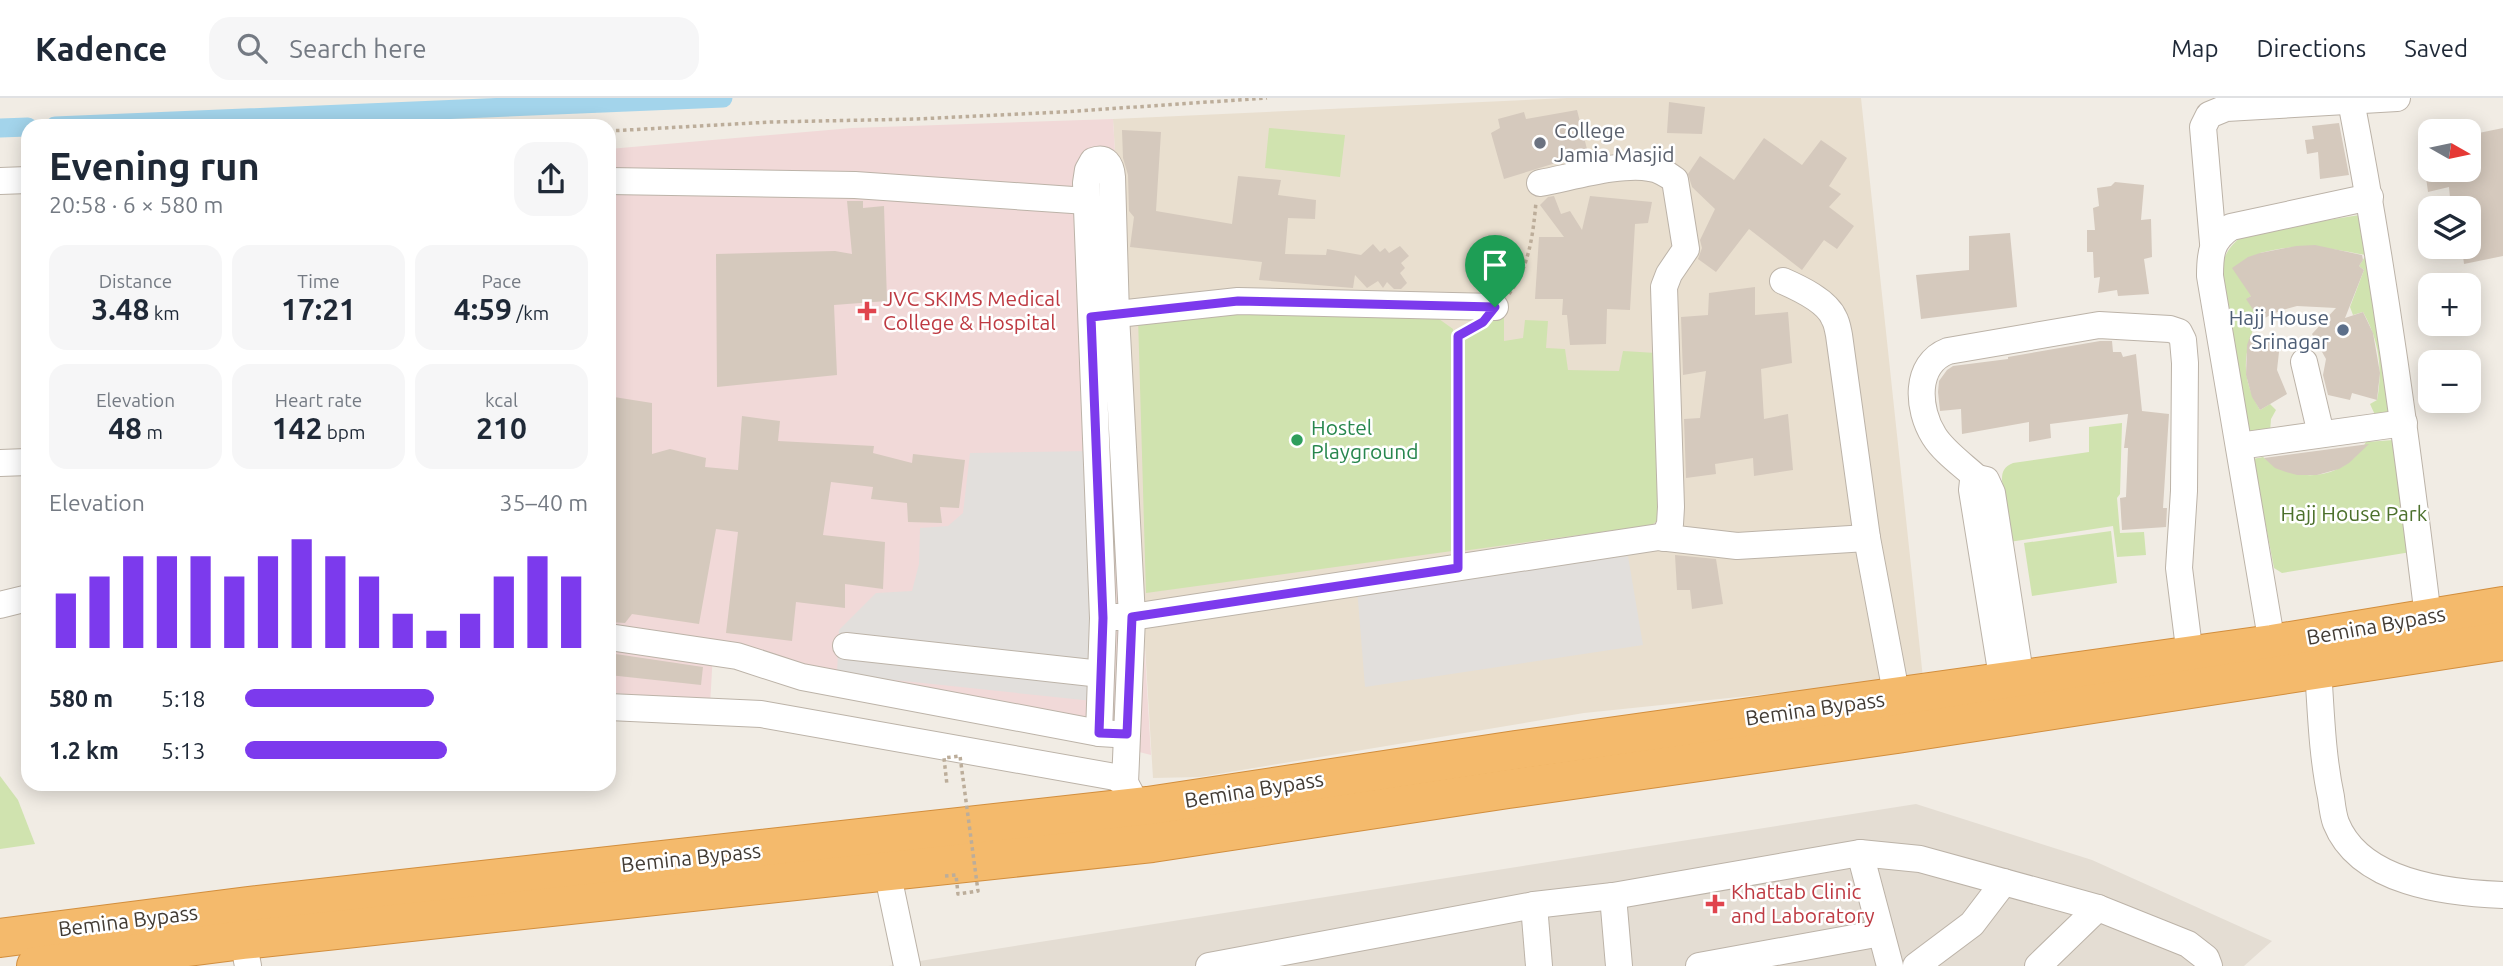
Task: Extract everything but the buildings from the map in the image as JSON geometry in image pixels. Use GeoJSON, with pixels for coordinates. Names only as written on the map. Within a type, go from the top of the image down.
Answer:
{"type":"FeatureCollection","features":[{"type":"Feature","properties":{"kind":"highway","name":"Bemina Bypass"},"geometry":{"type":"LineString","coordinates":[[0,938],[1131,795],[1516,750],[2190,656],[2503,606]]}},
{"type":"Feature","properties":{"kind":"highway","name":"Bemina Bypass"},"geometry":{"type":"LineString","coordinates":[[36,966],[245,953],[887,871],[1152,843],[1897,734],[2503,641]]}},
{"type":"Feature","properties":{"kind":"street"},"geometry":{"type":"LineString","coordinates":[[2272,644],[2210,276],[2213,243],[2203,127],[2209,115],[2226,108],[2396,98]]}},
{"type":"Feature","properties":{"kind":"street"},"geometry":{"type":"LineString","coordinates":[[2351,101],[2370,197],[2404,423],[2428,617]]}},
{"type":"Feature","properties":{"kind":"street"},"geometry":{"type":"LineString","coordinates":[[1099,733],[1103,618],[1103,316],[1112,177],[1111,167],[1106,161],[1098,159],[1093,161],[1088,170],[1087,201],[1103,316],[1132,617],[1127,734],[1131,795]]}},
{"type":"Feature","properties":{"kind":"street"},"geometry":{"type":"LineString","coordinates":[[1540,183],[1631,167],[1649,167],[1663,171],[1675,180],[1686,249],[1669,274],[1664,288],[1671,507],[1670,524],[1664,538]]}},
{"type":"Feature","properties":{"kind":"street"},"geometry":{"type":"LineString","coordinates":[[0,181],[21,180]]}},
{"type":"Feature","properties":{"kind":"street"},"geometry":{"type":"LineString","coordinates":[[616,181],[855,185],[1087,201]]}},
{"type":"Feature","properties":{"kind":"street"},"geometry":{"type":"LineString","coordinates":[[2213,243],[2231,227],[2370,197]]}},
{"type":"Feature","properties":{"kind":"street"},"geometry":{"type":"LineString","coordinates":[[1783,281],[1797,286],[1834,316],[1846,372],[1867,538],[1897,698]]}},
{"type":"Feature","properties":{"kind":"street"},"geometry":{"type":"LineString","coordinates":[[1103,316],[1238,301],[1495,307]]}},
{"type":"Feature","properties":{"kind":"street"},"geometry":{"type":"LineString","coordinates":[[2012,681],[1972,490],[1977,478],[1939,442],[1927,421],[1923,378],[1932,359],[1948,351],[2099,326],[2170,329],[2179,332],[2183,340],[2184,491],[2179,568],[2190,656]]}},
{"type":"Feature","properties":{"kind":"street"},"geometry":{"type":"LineString","coordinates":[[2304,362],[2320,434]]}},
{"type":"Feature","properties":{"kind":"street"},"geometry":{"type":"LineString","coordinates":[[2239,446],[2404,423]]}},
{"type":"Feature","properties":{"kind":"street"},"geometry":{"type":"LineString","coordinates":[[0,463],[21,462]]}},
{"type":"Feature","properties":{"kind":"street"},"geometry":{"type":"LineString","coordinates":[[1103,618],[1132,617],[1664,538],[1737,546],[1867,538]]}},
{"type":"Feature","properties":{"kind":"street"},"geometry":{"type":"LineString","coordinates":[[0,605],[21,600]]}},
{"type":"Feature","properties":{"kind":"street"},"geometry":{"type":"LineString","coordinates":[[616,638],[737,656],[803,677],[1099,733],[1127,734]]}},
{"type":"Feature","properties":{"kind":"street"},"geometry":{"type":"LineString","coordinates":[[846,646],[1101,674]]}},
{"type":"Feature","properties":{"kind":"street"},"geometry":{"type":"LineString","coordinates":[[2318,669],[2325,768],[2336,822],[2348,843],[2369,864],[2413,883],[2503,895]]}},
{"type":"Feature","properties":{"kind":"street"},"geometry":{"type":"LineString","coordinates":[[616,707],[761,714],[1079,769],[1115,777],[1131,795]]}},
{"type":"Feature","properties":{"kind":"street"},"geometry":{"type":"LineString","coordinates":[[1860,853],[1890,966]]}},
{"type":"Feature","properties":{"kind":"street"},"geometry":{"type":"LineString","coordinates":[[1209,966],[1267,961],[1535,905],[1613,896],[1860,853],[1920,859],[2098,908],[2188,944],[2206,958],[2209,966]]}},
{"type":"Feature","properties":{"kind":"street"},"geometry":{"type":"LineString","coordinates":[[887,871],[907,966]]}},
{"type":"Feature","properties":{"kind":"street"},"geometry":{"type":"LineString","coordinates":[[1916,966],[1972,924],[2004,882]]}},
{"type":"Feature","properties":{"kind":"street"},"geometry":{"type":"LineString","coordinates":[[1613,896],[1619,966]]}},
{"type":"Feature","properties":{"kind":"street"},"geometry":{"type":"LineString","coordinates":[[1535,905],[1539,966]]}},
{"type":"Feature","properties":{"kind":"street"},"geometry":{"type":"LineString","coordinates":[[2038,966],[2098,908]]}},
{"type":"Feature","properties":{"kind":"street"},"geometry":{"type":"LineString","coordinates":[[1699,966],[1881,933]]}},
{"type":"Feature","properties":{"kind":"path"},"geometry":{"type":"LineString","coordinates":[[616,131],[771,122],[1048,113],[1268,98]]}},
{"type":"Feature","properties":{"kind":"path"},"geometry":{"type":"LineString","coordinates":[[1458,568],[1458,336],[1483,322],[1510,293],[1521,276],[1533,234],[1540,183]]}},
{"type":"Feature","properties":{"kind":"path"},"geometry":{"type":"LineString","coordinates":[[945,876],[956,875],[958,894],[978,891],[960,756],[944,758],[947,785]]}},
{"type":"Feature","properties":{"kind":"shaded area"},"geometry":{"type":"Polygon","coordinates":[[[1567,98],[1861,98],[1923,678],[1584,713],[1200,777],[1153,778],[1113,119],[1567,98]]]}},
{"type":"Feature","properties":{"kind":"shaded area","name":"JVC SKIMS Medical College & Hospital"},"geometry":{"type":"Polygon","coordinates":[[[1113,119],[1151,755],[825,672],[713,653],[710,705],[616,693],[616,148],[852,128],[1113,119]]]}},
{"type":"Feature","properties":{"kind":"shaded area"},"geometry":{"type":"Polygon","coordinates":[[[1089,451],[1093,701],[837,674],[839,630],[876,593],[912,591],[919,564],[920,528],[948,526],[963,513],[970,453],[1089,451]]]}},
{"type":"Feature","properties":{"kind":"shaded area"},"geometry":{"type":"Polygon","coordinates":[[[1628,556],[1643,645],[1365,687],[1357,588],[1628,556]]]}},
{"type":"Feature","properties":{"kind":"shaded area"},"geometry":{"type":"Polygon","coordinates":[[[1916,804],[2092,860],[2272,941],[2244,966],[888,966],[1916,804]]]}},
{"type":"Feature","properties":{"kind":"green space"},"geometry":{"type":"Polygon","coordinates":[[[1269,128],[1345,135],[1340,177],[1265,168],[1269,128]]]}},
{"type":"Feature","properties":{"kind":"green space"},"geometry":{"type":"Polygon","coordinates":[[[2366,214],[2399,408],[2376,417],[2370,404],[2377,400],[2379,388],[2376,344],[2363,312],[2353,315],[2350,307],[2364,270],[2359,266],[2366,255],[2313,247],[2275,250],[2260,253],[2251,296],[2247,299],[2258,316],[2249,341],[2246,374],[2260,410],[2270,404],[2276,410],[2271,419],[2270,432],[2248,437],[2219,272],[2226,254],[2247,233],[2366,214]]]}},
{"type":"Feature","properties":{"kind":"green space","name":"Hostel Playground"},"geometry":{"type":"Polygon","coordinates":[[[1227,310],[1432,314],[1453,329],[1452,551],[1146,593],[1138,317],[1227,310]]]}},
{"type":"Feature","properties":{"kind":"green space"},"geometry":{"type":"Polygon","coordinates":[[[1495,314],[1504,316],[1504,341],[1523,338],[1525,320],[1548,321],[1546,348],[1565,349],[1568,370],[1619,371],[1623,351],[1656,353],[1659,519],[1652,525],[1462,551],[1462,339],[1495,314]]]}},
{"type":"Feature","properties":{"kind":"green space"},"geometry":{"type":"Polygon","coordinates":[[[2122,423],[2120,494],[2117,498],[2120,533],[2144,532],[2146,555],[2117,557],[2113,526],[2009,542],[2002,480],[2006,468],[2013,463],[2089,452],[2089,427],[2122,423]]]}},
{"type":"Feature","properties":{"kind":"green space","name":"Hajj House Park"},"geometry":{"type":"Polygon","coordinates":[[[2394,440],[2411,552],[2282,573],[2274,568],[2253,459],[2263,457],[2290,472],[2318,475],[2345,465],[2357,455],[2366,442],[2394,440]]]}},
{"type":"Feature","properties":{"kind":"green space"},"geometry":{"type":"Polygon","coordinates":[[[2111,531],[2117,583],[2032,596],[2024,543],[2111,531]]]}},
{"type":"Feature","properties":{"kind":"green space"},"geometry":{"type":"Polygon","coordinates":[[[0,776],[18,800],[35,844],[0,849],[0,776]]]}},
{"type":"Feature","properties":{"kind":"waterway"},"geometry":{"type":"LineString","coordinates":[[222,119],[723,98]]}},
{"type":"Feature","properties":{"kind":"waterway"},"geometry":{"type":"LineString","coordinates":[[0,128],[21,127]]}},
{"type":"Feature","properties":{"kind":"place","name":"College Jamia Masjid"},"geometry":{"type":"Point","coordinates":[1540,143]}},
{"type":"Feature","properties":{"kind":"place","name":"JVC SKIMS Medical College & Hospital"},"geometry":{"type":"Point","coordinates":[867,311]}},
{"type":"Feature","properties":{"kind":"place","name":"Hajj House Srinagar"},"geometry":{"type":"Point","coordinates":[2343,330]}},
{"type":"Feature","properties":{"kind":"place","name":"Hostel Playground"},"geometry":{"type":"Point","coordinates":[1297,440]}},
{"type":"Feature","properties":{"kind":"place","name":"Khattab Clinic and Laboratory"},"geometry":{"type":"Point","coordinates":[1715,904]}},
{"type":"Feature","properties":{"kind":"route"},"geometry":{"type":"LineString","coordinates":[[1238,301],[1495,307],[1483,322],[1458,336],[1458,568],[1132,617],[1127,734],[1099,733],[1103,618],[1091,317],[1238,301]]}}]}
